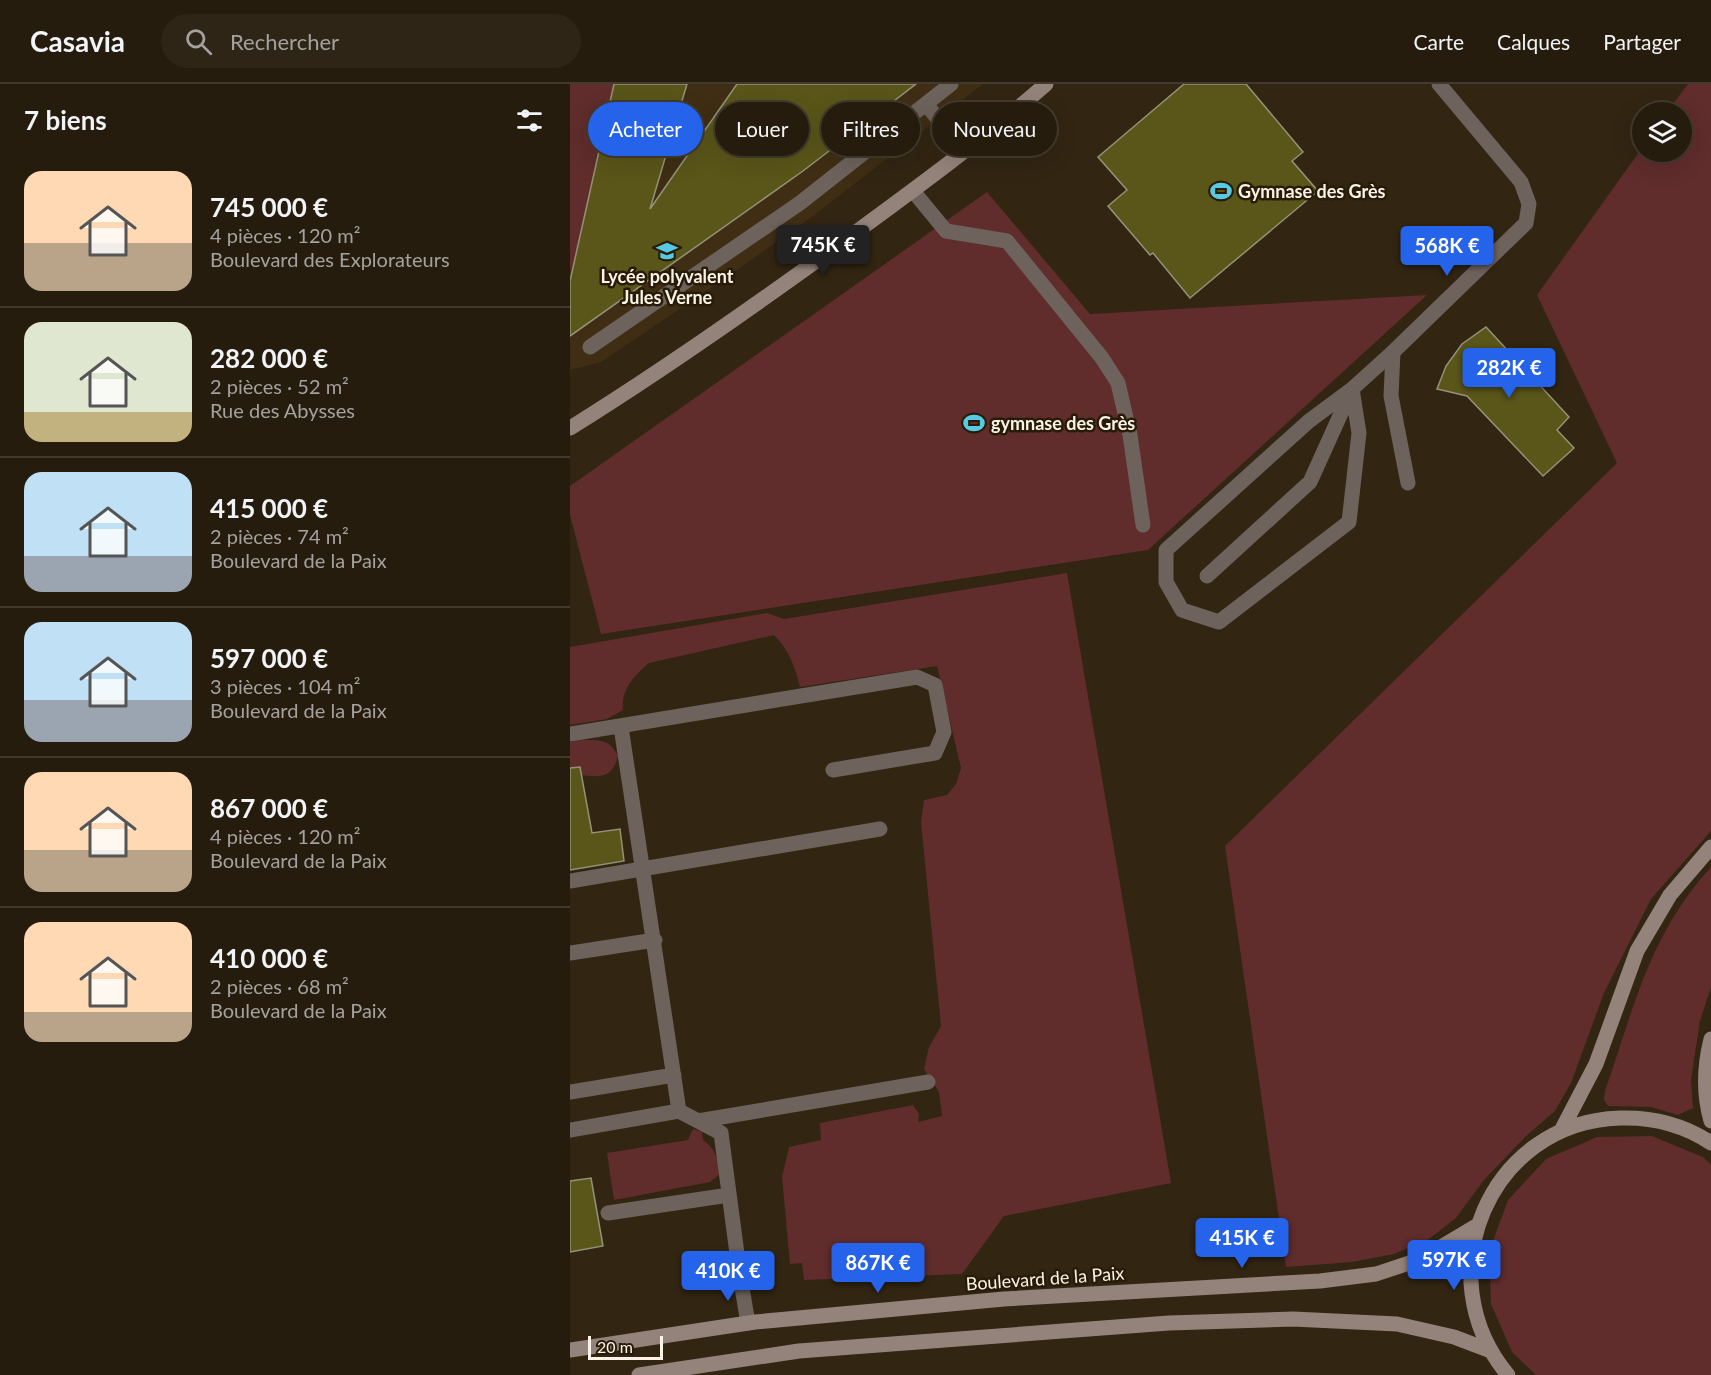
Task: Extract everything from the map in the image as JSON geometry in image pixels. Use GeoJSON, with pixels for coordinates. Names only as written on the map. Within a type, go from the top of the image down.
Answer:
{"type":"FeatureCollection","features":[{"type":"Feature","properties":{"kind":"main road"},"geometry":{"type":"LineString","coordinates":[[1023,102],[1046,84]]}},
{"type":"Feature","properties":{"kind":"main road"},"geometry":{"type":"LineString","coordinates":[[570,428],[683,355],[913,191],[956,156]]}},
{"type":"Feature","properties":{"kind":"main road"},"geometry":{"type":"LineString","coordinates":[[1561,1131],[1596,1064],[1637,951],[1670,895],[1711,847]]}},
{"type":"Feature","properties":{"kind":"main road"},"geometry":{"type":"LineString","coordinates":[[1711,1039],[1705,1067],[1705,1089],[1711,1121]]}},
{"type":"Feature","properties":{"kind":"main road"},"geometry":{"type":"LineString","coordinates":[[1508,1375],[1491,1351],[1481,1331],[1471,1290],[1472,1246],[1478,1225],[1496,1186],[1510,1170],[1525,1154],[1561,1131],[1608,1118],[1657,1120],[1681,1127],[1711,1143]]}},
{"type":"Feature","properties":{"kind":"main road","name":"Boulevard de la Paix"},"geometry":{"type":"LineString","coordinates":[[570,1350],[748,1323],[1004,1299],[1320,1281],[1376,1274],[1403,1267],[1444,1247],[1478,1225]]}},
{"type":"Feature","properties":{"kind":"main road"},"geometry":{"type":"LineString","coordinates":[[639,1375],[799,1351],[1169,1323],[1293,1319],[1398,1324],[1454,1337],[1491,1351]]}},
{"type":"Feature","properties":{"kind":"street"},"geometry":{"type":"LineString","coordinates":[[590,347],[800,202],[951,84]]}},
{"type":"Feature","properties":{"kind":"street"},"geometry":{"type":"LineString","coordinates":[[1352,389],[1359,433],[1350,522],[1219,622],[1182,610],[1166,582],[1166,550],[1309,421],[1352,389],[1393,352],[1526,223],[1529,204],[1521,182],[1439,84]]}},
{"type":"Feature","properties":{"kind":"street"},"geometry":{"type":"LineString","coordinates":[[926,104],[932,111]]}},
{"type":"Feature","properties":{"kind":"street"},"geometry":{"type":"LineString","coordinates":[[913,191],[946,231],[1007,241],[1102,358],[1118,383],[1130,435],[1143,525]]}},
{"type":"Feature","properties":{"kind":"street"},"geometry":{"type":"LineString","coordinates":[[1393,352],[1391,396],[1408,483]]}},
{"type":"Feature","properties":{"kind":"street"},"geometry":{"type":"LineString","coordinates":[[1207,576],[1310,482],[1352,389]]}},
{"type":"Feature","properties":{"kind":"street"},"geometry":{"type":"LineString","coordinates":[[570,734],[917,677],[935,685],[944,732],[935,753],[833,770]]}},
{"type":"Feature","properties":{"kind":"street"},"geometry":{"type":"LineString","coordinates":[[621,727],[655,940],[679,1111]]}},
{"type":"Feature","properties":{"kind":"street"},"geometry":{"type":"LineString","coordinates":[[570,881],[880,830]]}},
{"type":"Feature","properties":{"kind":"street"},"geometry":{"type":"LineString","coordinates":[[570,953],[655,940]]}},
{"type":"Feature","properties":{"kind":"street"},"geometry":{"type":"LineString","coordinates":[[570,1092],[674,1075]]}},
{"type":"Feature","properties":{"kind":"street"},"geometry":{"type":"LineString","coordinates":[[698,1120],[928,1082]]}},
{"type":"Feature","properties":{"kind":"street"},"geometry":{"type":"LineString","coordinates":[[570,1130],[679,1111],[721,1133],[748,1323]]}},
{"type":"Feature","properties":{"kind":"street"},"geometry":{"type":"LineString","coordinates":[[608,1213],[729,1195]]}},
{"type":"Feature","properties":{"kind":"shaded area","name":"Lycée polyvalent Jules Verne"},"geometry":{"type":"Polygon","coordinates":[[[570,84],[983,84],[960,102],[932,102],[932,124],[920,133],[920,102],[821,102],[821,156],[890,156],[813,216],[601,362],[570,370],[570,84]]]}},
{"type":"Feature","properties":{"kind":"shaded area"},"geometry":{"type":"Polygon","coordinates":[[[570,84],[614,84],[610,102],[588,102],[588,156],[598,156],[574,265],[570,271],[570,84]]]}},
{"type":"Feature","properties":{"kind":"shaded area"},"geometry":{"type":"Polygon","coordinates":[[[1688,84],[1711,84],[1711,831],[1651,899],[1604,993],[1571,1083],[1555,1111],[1526,1136],[1484,1180],[1456,1218],[1429,1239],[1394,1254],[1352,1262],[1286,1267],[1225,846],[1617,463],[1537,295],[1632,162],[1692,162],[1692,102],[1674,102],[1688,84]]]}},
{"type":"Feature","properties":{"kind":"shaded area","name":"gymnase des Grès"},"geometry":{"type":"Polygon","coordinates":[[[987,192],[1090,314],[1427,295],[1148,550],[601,634],[570,515],[570,486],[987,192]]]}},
{"type":"Feature","properties":{"kind":"shaded area"},"geometry":{"type":"Polygon","coordinates":[[[1067,573],[1171,1183],[1004,1216],[962,1274],[804,1280],[802,1263],[790,1264],[782,1177],[789,1147],[821,1140],[820,1123],[913,1105],[919,1114],[918,1122],[942,1116],[939,1092],[924,1069],[929,1047],[941,1026],[921,822],[924,800],[947,795],[956,784],[961,768],[937,666],[800,687],[791,659],[774,635],[649,663],[626,689],[623,710],[607,719],[570,725],[570,647],[767,613],[784,619],[1067,573]]]}},
{"type":"Feature","properties":{"kind":"shaded area"},"geometry":{"type":"Polygon","coordinates":[[[582,740],[608,743],[615,750],[618,756],[615,765],[605,775],[570,775],[570,742],[582,740]]]}},
{"type":"Feature","properties":{"kind":"shaded area"},"geometry":{"type":"Polygon","coordinates":[[[1711,867],[1711,987],[1700,1021],[1691,1080],[1693,1108],[1678,1115],[1651,1107],[1608,1106],[1604,1100],[1605,1091],[1646,973],[1672,919],[1711,867]]]}},
{"type":"Feature","properties":{"kind":"shaded area"},"geometry":{"type":"Polygon","coordinates":[[[693,1129],[702,1132],[703,1140],[717,1159],[720,1174],[710,1182],[614,1200],[607,1153],[688,1140],[693,1129]]]}},
{"type":"Feature","properties":{"kind":"shaded area"},"geometry":{"type":"Polygon","coordinates":[[[1652,1136],[1703,1157],[1711,1165],[1711,1375],[1536,1375],[1512,1352],[1491,1304],[1489,1252],[1508,1200],[1546,1159],[1597,1137],[1652,1136]]]}},
{"type":"Feature","properties":{"kind":"building"},"geometry":{"type":"Polygon","coordinates":[[[614,84],[687,84],[682,102],[610,102],[614,84]]]}},
{"type":"Feature","properties":{"kind":"building"},"geometry":{"type":"Polygon","coordinates":[[[737,84],[916,84],[893,102],[821,102],[822,156],[570,336],[570,281],[598,156],[666,156],[650,209],[687,156],[703,156],[703,133],[715,116],[715,156],[809,156],[809,102],[724,102],[737,84]]]}},
{"type":"Feature","properties":{"kind":"building","name":"Gymnase des Grès"},"geometry":{"type":"Polygon","coordinates":[[[1184,84],[1246,84],[1303,152],[1292,161],[1318,191],[1190,298],[1153,253],[1150,255],[1108,206],[1127,190],[1098,157],[1184,84]]]}},
{"type":"Feature","properties":{"kind":"building"},"geometry":{"type":"Polygon","coordinates":[[[1486,327],[1569,417],[1557,430],[1574,448],[1543,476],[1467,396],[1437,389],[1446,366],[1462,344],[1486,327]]]}},
{"type":"Feature","properties":{"kind":"building"},"geometry":{"type":"Polygon","coordinates":[[[580,767],[592,833],[620,829],[624,861],[570,870],[570,768],[580,767]]]}},
{"type":"Feature","properties":{"kind":"building"},"geometry":{"type":"Polygon","coordinates":[[[591,1178],[603,1246],[570,1252],[570,1181],[591,1178]]]}},
{"type":"Feature","properties":{"kind":"place","name":"Gymnase des Grès"},"geometry":{"type":"Point","coordinates":[1221,191]}},
{"type":"Feature","properties":{"kind":"place","name":"Lycée polyvalent Jules Verne"},"geometry":{"type":"Point","coordinates":[667,251]}},
{"type":"Feature","properties":{"kind":"place","name":"gymnase des Grès"},"geometry":{"type":"Point","coordinates":[974,423]}}]}
